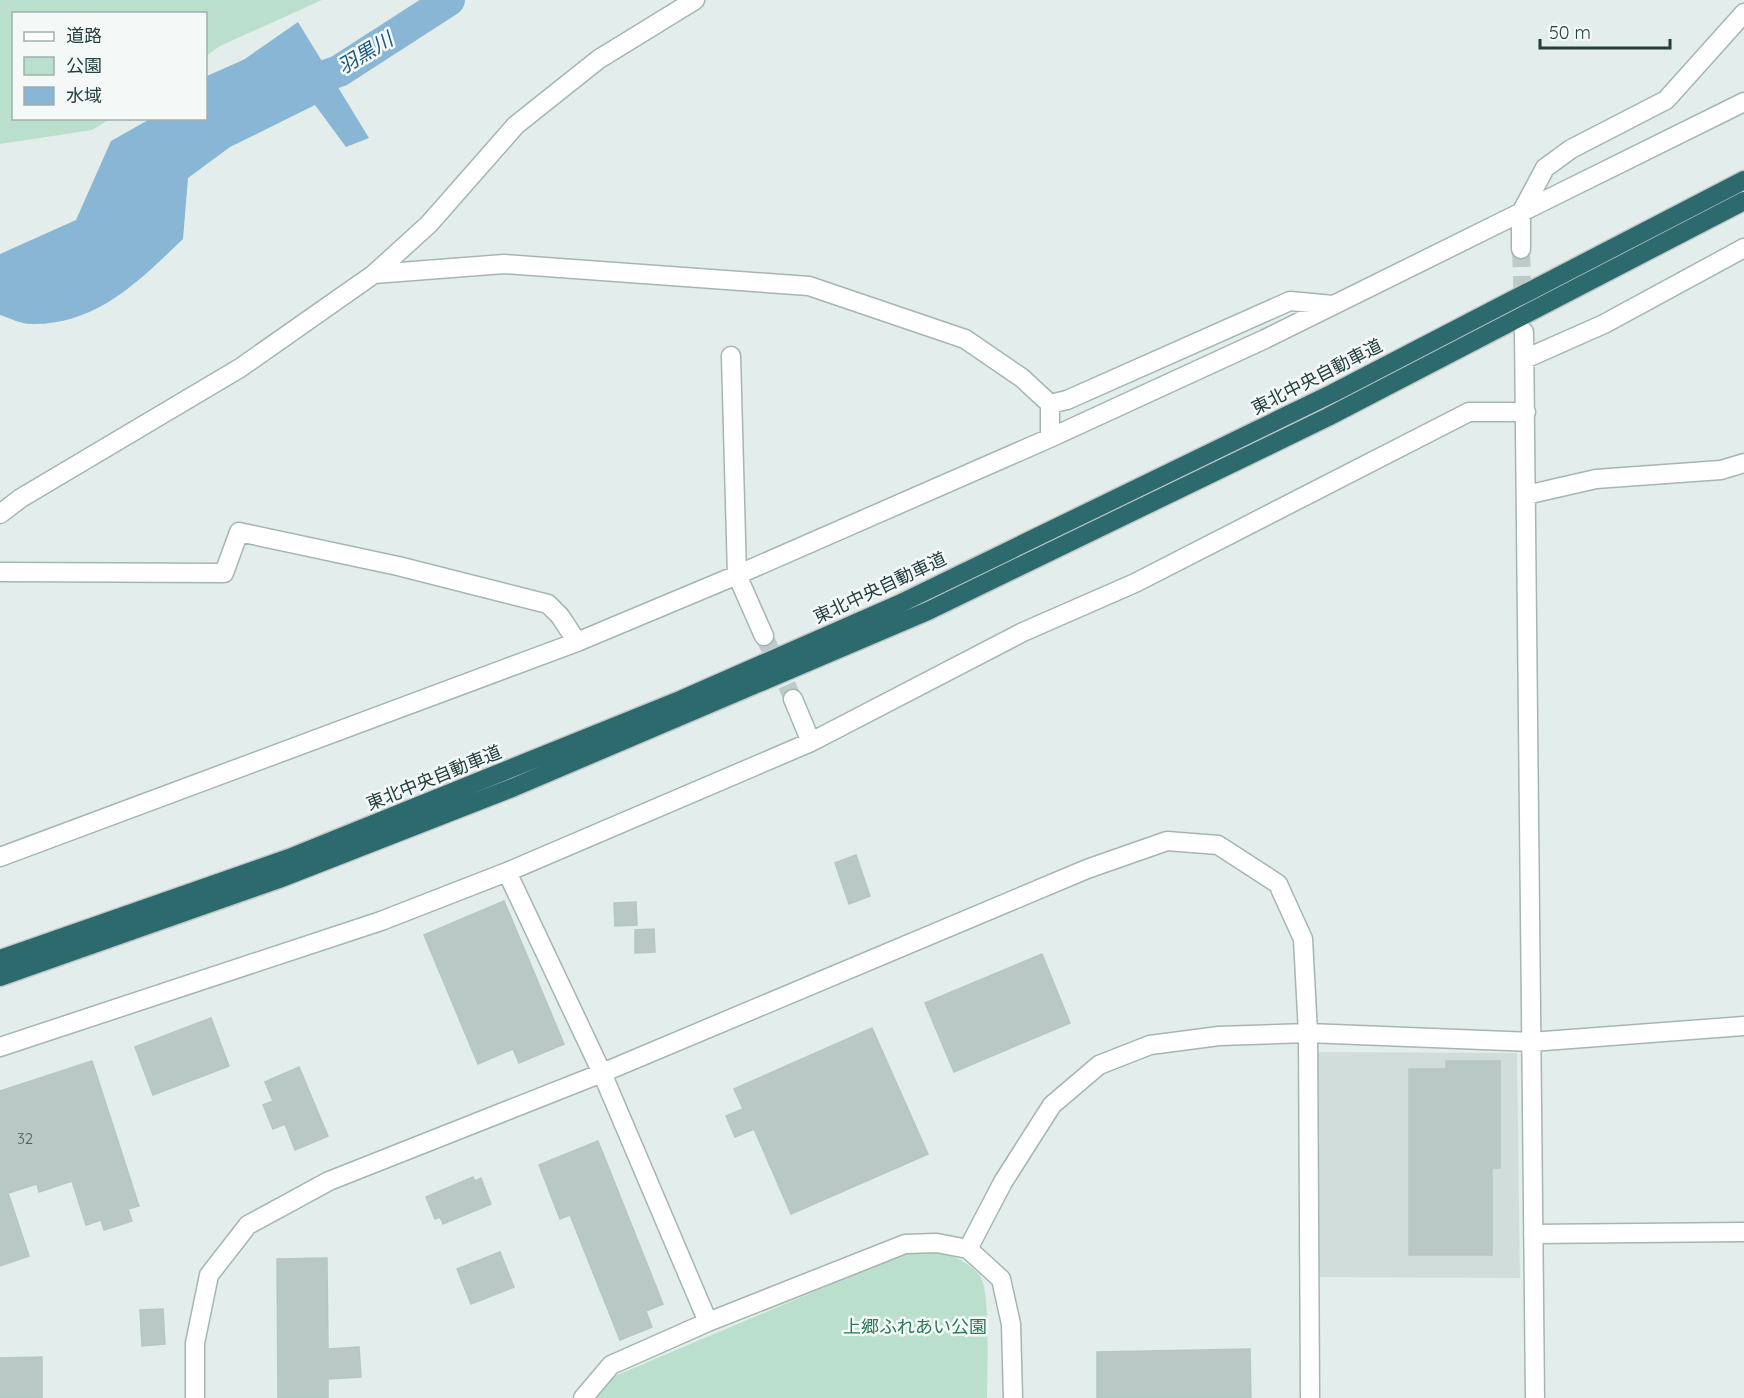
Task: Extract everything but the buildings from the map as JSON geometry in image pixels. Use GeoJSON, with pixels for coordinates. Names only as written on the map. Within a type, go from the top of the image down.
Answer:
{"type":"FeatureCollection","features":[{"type":"Feature","properties":{"kind":"highway","name":"東北中央自動車道"},"geometry":{"type":"LineString","coordinates":[[0,959],[290,858],[669,705],[900,604],[1333,393],[1744,180]]}},
{"type":"Feature","properties":{"kind":"highway","name":"東北中央自動車道"},"geometry":{"type":"LineString","coordinates":[[0,977],[279,879],[512,788],[928,611],[1328,417],[1744,201]]}},
{"type":"Feature","properties":{"kind":"street"},"geometry":{"type":"LineString","coordinates":[[0,514],[21,498],[240,368],[374,274],[429,224],[516,125],[599,59],[695,0]]}},
{"type":"Feature","properties":{"kind":"street"},"geometry":{"type":"LineString","coordinates":[[1521,249],[1521,213],[1545,168],[1571,149],[1666,100],[1744,13]]}},
{"type":"Feature","properties":{"kind":"street"},"geometry":{"type":"LineString","coordinates":[[0,857],[577,642],[736,575],[1050,438],[1334,305],[1744,102]]}},
{"type":"Feature","properties":{"kind":"street"},"geometry":{"type":"LineString","coordinates":[[1525,359],[1604,324],[1744,248]]}},
{"type":"Feature","properties":{"kind":"street"},"geometry":{"type":"LineString","coordinates":[[374,274],[504,264],[809,286],[965,339],[1022,378],[1050,404],[1050,438]]}},
{"type":"Feature","properties":{"kind":"street"},"geometry":{"type":"LineString","coordinates":[[1050,404],[1066,400],[1290,301],[1334,305]]}},
{"type":"Feature","properties":{"kind":"street"},"geometry":{"type":"LineString","coordinates":[[1524,332],[1535,1398]]}},
{"type":"Feature","properties":{"kind":"street"},"geometry":{"type":"LineString","coordinates":[[731,356],[736,575],[764,636]]}},
{"type":"Feature","properties":{"kind":"street"},"geometry":{"type":"LineString","coordinates":[[0,1047],[381,921],[507,872],[811,742],[1023,633],[1135,583],[1469,412],[1526,412]]}},
{"type":"Feature","properties":{"kind":"street"},"geometry":{"type":"LineString","coordinates":[[1526,495],[1596,479],[1721,470],[1744,463]]}},
{"type":"Feature","properties":{"kind":"street"},"geometry":{"type":"LineString","coordinates":[[0,572],[224,573],[239,532],[398,566],[548,604],[560,616],[577,642]]}},
{"type":"Feature","properties":{"kind":"street"},"geometry":{"type":"LineString","coordinates":[[792,699],[811,742]]}},
{"type":"Feature","properties":{"kind":"street"},"geometry":{"type":"LineString","coordinates":[[195,1398],[195,1343],[209,1275],[248,1225],[329,1181],[602,1073],[1087,869],[1167,841],[1218,845],[1278,884],[1304,939],[1308,1033],[1310,1398]]}},
{"type":"Feature","properties":{"kind":"street"},"geometry":{"type":"LineString","coordinates":[[507,872],[602,1073],[708,1322]]}},
{"type":"Feature","properties":{"kind":"street"},"geometry":{"type":"LineString","coordinates":[[968,1249],[1003,1182],[1052,1105],[1098,1065],[1150,1045],[1219,1036],[1308,1033],[1531,1042],[1744,1026]]}},
{"type":"Feature","properties":{"kind":"street"},"geometry":{"type":"LineString","coordinates":[[1533,1234],[1744,1232]]}},
{"type":"Feature","properties":{"kind":"street"},"geometry":{"type":"LineString","coordinates":[[583,1398],[611,1365],[708,1322],[905,1244],[937,1243],[968,1249],[1000,1279],[1011,1324],[1013,1398]]}},
{"type":"Feature","properties":{"kind":"shaded area"},"geometry":{"type":"Polygon","coordinates":[[[1320,1052],[1517,1053],[1520,1278],[1316,1277],[1314,1058],[1320,1052]]]}},
{"type":"Feature","properties":{"kind":"green space"},"geometry":{"type":"Polygon","coordinates":[[[0,0],[322,0],[220,46],[207,55],[207,12],[12,12],[12,120],[108,120],[92,130],[0,144],[0,0]]]}},
{"type":"Feature","properties":{"kind":"green space","name":"上郷ふれあい公園"},"geometry":{"type":"Polygon","coordinates":[[[932,1250],[964,1262],[980,1276],[986,1298],[987,1315],[987,1398],[581,1398],[608,1379],[905,1253],[932,1250]]]}},
{"type":"Feature","properties":{"kind":"water"},"geometry":{"type":"Polygon","coordinates":[[[298,22],[369,138],[346,147],[315,105],[230,147],[188,178],[183,239],[133,285],[115,298],[76,317],[55,322],[27,324],[0,315],[0,254],[76,220],[111,141],[148,120],[207,120],[207,85],[298,22]]]}},
{"type":"Feature","properties":{"kind":"waterway","name":"羽黒川"},"geometry":{"type":"LineString","coordinates":[[207,94],[258,71],[316,79],[339,71],[449,0]]}},
{"type":"Feature","properties":{"kind":"tunnel"},"geometry":{"type":"LineString","coordinates":[[1521,249],[1523,310]]}},
{"type":"Feature","properties":{"kind":"tunnel"},"geometry":{"type":"LineString","coordinates":[[764,636],[793,699]]}}]}
